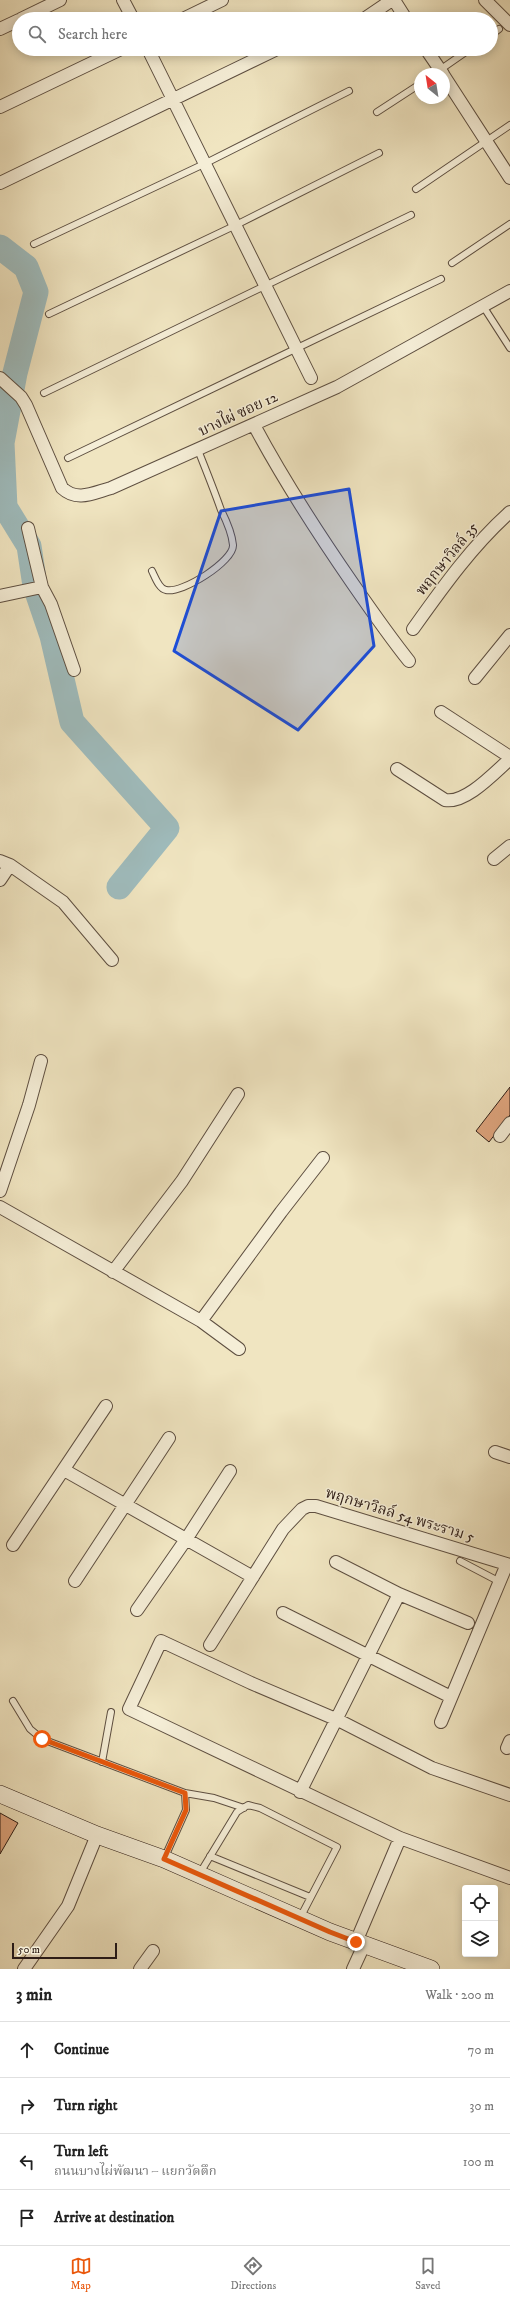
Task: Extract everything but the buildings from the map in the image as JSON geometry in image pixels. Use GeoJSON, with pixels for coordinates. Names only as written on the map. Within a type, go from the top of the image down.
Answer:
{"type":"FeatureCollection","features":[{"type":"Feature","properties":{"kind":"street"},"geometry":{"type":"LineString","coordinates":[[36,12],[60,0]]}},
{"type":"Feature","properties":{"kind":"street"},"geometry":{"type":"LineString","coordinates":[[124,0],[130,12]]}},
{"type":"Feature","properties":{"kind":"street"},"geometry":{"type":"LineString","coordinates":[[197,12],[222,0]]}},
{"type":"Feature","properties":{"kind":"street"},"geometry":{"type":"LineString","coordinates":[[375,12],[393,0],[401,12]]}},
{"type":"Feature","properties":{"kind":"street"},"geometry":{"type":"LineString","coordinates":[[485,0],[494,12]]}},
{"type":"Feature","properties":{"kind":"street"},"geometry":{"type":"LineString","coordinates":[[498,18],[505,27]]}},
{"type":"Feature","properties":{"kind":"street"},"geometry":{"type":"LineString","coordinates":[[0,29],[12,24]]}},
{"type":"Feature","properties":{"kind":"street"},"geometry":{"type":"LineString","coordinates":[[0,107],[106,56]]}},
{"type":"Feature","properties":{"kind":"street"},"geometry":{"type":"LineString","coordinates":[[151,56],[234,226],[311,378]]}},
{"type":"Feature","properties":{"kind":"street"},"geometry":{"type":"LineString","coordinates":[[0,183],[262,56]]}},
{"type":"Feature","properties":{"kind":"street"},"geometry":{"type":"LineString","coordinates":[[430,56],[437,68]]}},
{"type":"Feature","properties":{"kind":"street"},"geometry":{"type":"LineString","coordinates":[[450,88],[510,178]]}},
{"type":"Feature","properties":{"kind":"street","name":"บางไผ่ ซอย 12"},"geometry":{"type":"LineString","coordinates":[[0,378],[21,397],[62,488],[68,494],[78,496],[111,488],[337,387],[510,291]]}},
{"type":"Feature","properties":{"kind":"street"},"geometry":{"type":"LineString","coordinates":[[254,425],[285,482],[313,526],[390,638],[409,661]]}},
{"type":"Feature","properties":{"kind":"street","name":"พฤกษาวิลล์ 35"},"geometry":{"type":"LineString","coordinates":[[414,629],[458,567],[487,533],[510,512]]}},
{"type":"Feature","properties":{"kind":"street"},"geometry":{"type":"LineString","coordinates":[[28,528],[40,588],[51,604],[74,670]]}},
{"type":"Feature","properties":{"kind":"street"},"geometry":{"type":"LineString","coordinates":[[0,596],[40,588]]}},
{"type":"Feature","properties":{"kind":"street"},"geometry":{"type":"LineString","coordinates":[[475,678],[510,635]]}},
{"type":"Feature","properties":{"kind":"street"},"geometry":{"type":"LineString","coordinates":[[397,769],[445,800],[452,801],[472,792],[510,758],[441,712]]}},
{"type":"Feature","properties":{"kind":"street"},"geometry":{"type":"LineString","coordinates":[[494,859],[510,846]]}},
{"type":"Feature","properties":{"kind":"street"},"geometry":{"type":"LineString","coordinates":[[0,880],[5,863],[63,902],[112,960]]}},
{"type":"Feature","properties":{"kind":"street"},"geometry":{"type":"LineString","coordinates":[[0,1191],[29,1105],[41,1061]]}},
{"type":"Feature","properties":{"kind":"street"},"geometry":{"type":"LineString","coordinates":[[113,1272],[182,1181],[238,1094]]}},
{"type":"Feature","properties":{"kind":"street"},"geometry":{"type":"LineString","coordinates":[[500,1136],[510,1123]]}},
{"type":"Feature","properties":{"kind":"street"},"geometry":{"type":"LineString","coordinates":[[201,1321],[280,1212],[323,1158]]}},
{"type":"Feature","properties":{"kind":"street"},"geometry":{"type":"LineString","coordinates":[[0,1207],[201,1321],[238,1349]]}},
{"type":"Feature","properties":{"kind":"street"},"geometry":{"type":"LineString","coordinates":[[13,1545],[106,1406]]}},
{"type":"Feature","properties":{"kind":"street"},"geometry":{"type":"LineString","coordinates":[[75,1581],[170,1438]]}},
{"type":"Feature","properties":{"kind":"street"},"geometry":{"type":"LineString","coordinates":[[495,1452],[510,1457]]}},
{"type":"Feature","properties":{"kind":"street"},"geometry":{"type":"LineString","coordinates":[[64,1470],[187,1538],[253,1577]]}},
{"type":"Feature","properties":{"kind":"street"},"geometry":{"type":"LineString","coordinates":[[137,1610],[187,1538],[230,1471]]}},
{"type":"Feature","properties":{"kind":"street","name":"พฤกษาวิลล์ 54 พระราม 5"},"geometry":{"type":"LineString","coordinates":[[210,1646],[283,1529],[302,1509],[308,1506],[316,1506],[509,1564]]}},
{"type":"Feature","properties":{"kind":"street"},"geometry":{"type":"LineString","coordinates":[[336,1562],[399,1594],[468,1623]]}},
{"type":"Feature","properties":{"kind":"street"},"geometry":{"type":"LineString","coordinates":[[441,1722],[509,1564]]}},
{"type":"Feature","properties":{"kind":"street"},"geometry":{"type":"LineString","coordinates":[[300,1792],[338,1720],[399,1594]]}},
{"type":"Feature","properties":{"kind":"street"},"geometry":{"type":"LineString","coordinates":[[283,1613],[447,1696]]}},
{"type":"Feature","properties":{"kind":"street"},"geometry":{"type":"LineString","coordinates":[[510,1795],[432,1768],[338,1720],[252,1683],[161,1641],[129,1709],[300,1792],[400,1838],[510,1878]]}},
{"type":"Feature","properties":{"kind":"street"},"geometry":{"type":"LineString","coordinates":[[0,1794],[97,1835],[164,1859],[299,1919],[430,1969]]}},
{"type":"Feature","properties":{"kind":"street"},"geometry":{"type":"LineString","coordinates":[[24,1969],[68,1906],[97,1835]]}},
{"type":"Feature","properties":{"kind":"street"},"geometry":{"type":"LineString","coordinates":[[353,1969],[360,1943],[400,1838]]}},
{"type":"Feature","properties":{"kind":"street"},"geometry":{"type":"LineString","coordinates":[[140,1969],[153,1951]]}},
{"type":"Feature","properties":{"kind":"lane"},"geometry":{"type":"LineString","coordinates":[[447,68],[462,56]]}},
{"type":"Feature","properties":{"kind":"lane"},"geometry":{"type":"LineString","coordinates":[[377,112],[414,88]]}},
{"type":"Feature","properties":{"kind":"lane"},"geometry":{"type":"LineString","coordinates":[[34,244],[204,164],[350,92]]}},
{"type":"Feature","properties":{"kind":"lane"},"geometry":{"type":"LineString","coordinates":[[416,189],[510,125]]}},
{"type":"Feature","properties":{"kind":"lane"},"geometry":{"type":"LineString","coordinates":[[49,314],[234,226],[379,154]]}},
{"type":"Feature","properties":{"kind":"lane"},"geometry":{"type":"LineString","coordinates":[[44,393],[411,215]]}},
{"type":"Feature","properties":{"kind":"lane"},"geometry":{"type":"LineString","coordinates":[[452,263],[510,224]]}},
{"type":"Feature","properties":{"kind":"lane"},"geometry":{"type":"LineString","coordinates":[[68,458],[441,279]]}},
{"type":"Feature","properties":{"kind":"lane"},"geometry":{"type":"LineString","coordinates":[[483,306],[510,348]]}},
{"type":"Feature","properties":{"kind":"lane"},"geometry":{"type":"LineString","coordinates":[[504,339],[510,335]]}},
{"type":"Feature","properties":{"kind":"lane"},"geometry":{"type":"LineString","coordinates":[[152,571],[161,587],[166,590],[173,590],[193,583],[218,567],[231,554],[233,545],[229,528],[198,450]]}},
{"type":"Feature","properties":{"kind":"lane"},"geometry":{"type":"LineString","coordinates":[[460,1561],[500,1582]]}},
{"type":"Feature","properties":{"kind":"lane"},"geometry":{"type":"LineString","coordinates":[[13,1701],[30,1729],[42,1739],[185,1793],[214,1798],[244,1808]]}},
{"type":"Feature","properties":{"kind":"lane"},"geometry":{"type":"LineString","coordinates":[[102,1762],[111,1712]]}},
{"type":"Feature","properties":{"kind":"lane"},"geometry":{"type":"LineString","coordinates":[[164,1859],[186,1810],[185,1793]]}},
{"type":"Feature","properties":{"kind":"lane"},"geometry":{"type":"LineString","coordinates":[[199,1874],[236,1812],[248,1806],[260,1808],[337,1847],[299,1919]]}},
{"type":"Feature","properties":{"kind":"lane"},"geometry":{"type":"LineString","coordinates":[[210,1856],[310,1897]]}},
{"type":"Feature","properties":{"kind":"highlighted area"},"geometry":{"type":"Polygon","coordinates":[[[349,489],[374,646],[298,730],[174,651],[221,511],[349,489]]]}},
{"type":"Feature","properties":{"kind":"waterway"},"geometry":{"type":"LineString","coordinates":[[0,247],[26,267],[36,292],[15,373],[2,443],[5,507],[29,546],[35,586],[52,636],[72,722],[167,828],[119,887]]}},
{"type":"Feature","properties":{"kind":"route"},"geometry":{"type":"LineString","coordinates":[[42,1739],[57,1746],[180,1789],[185,1793],[186,1810],[164,1859],[356,1942]]}}]}
